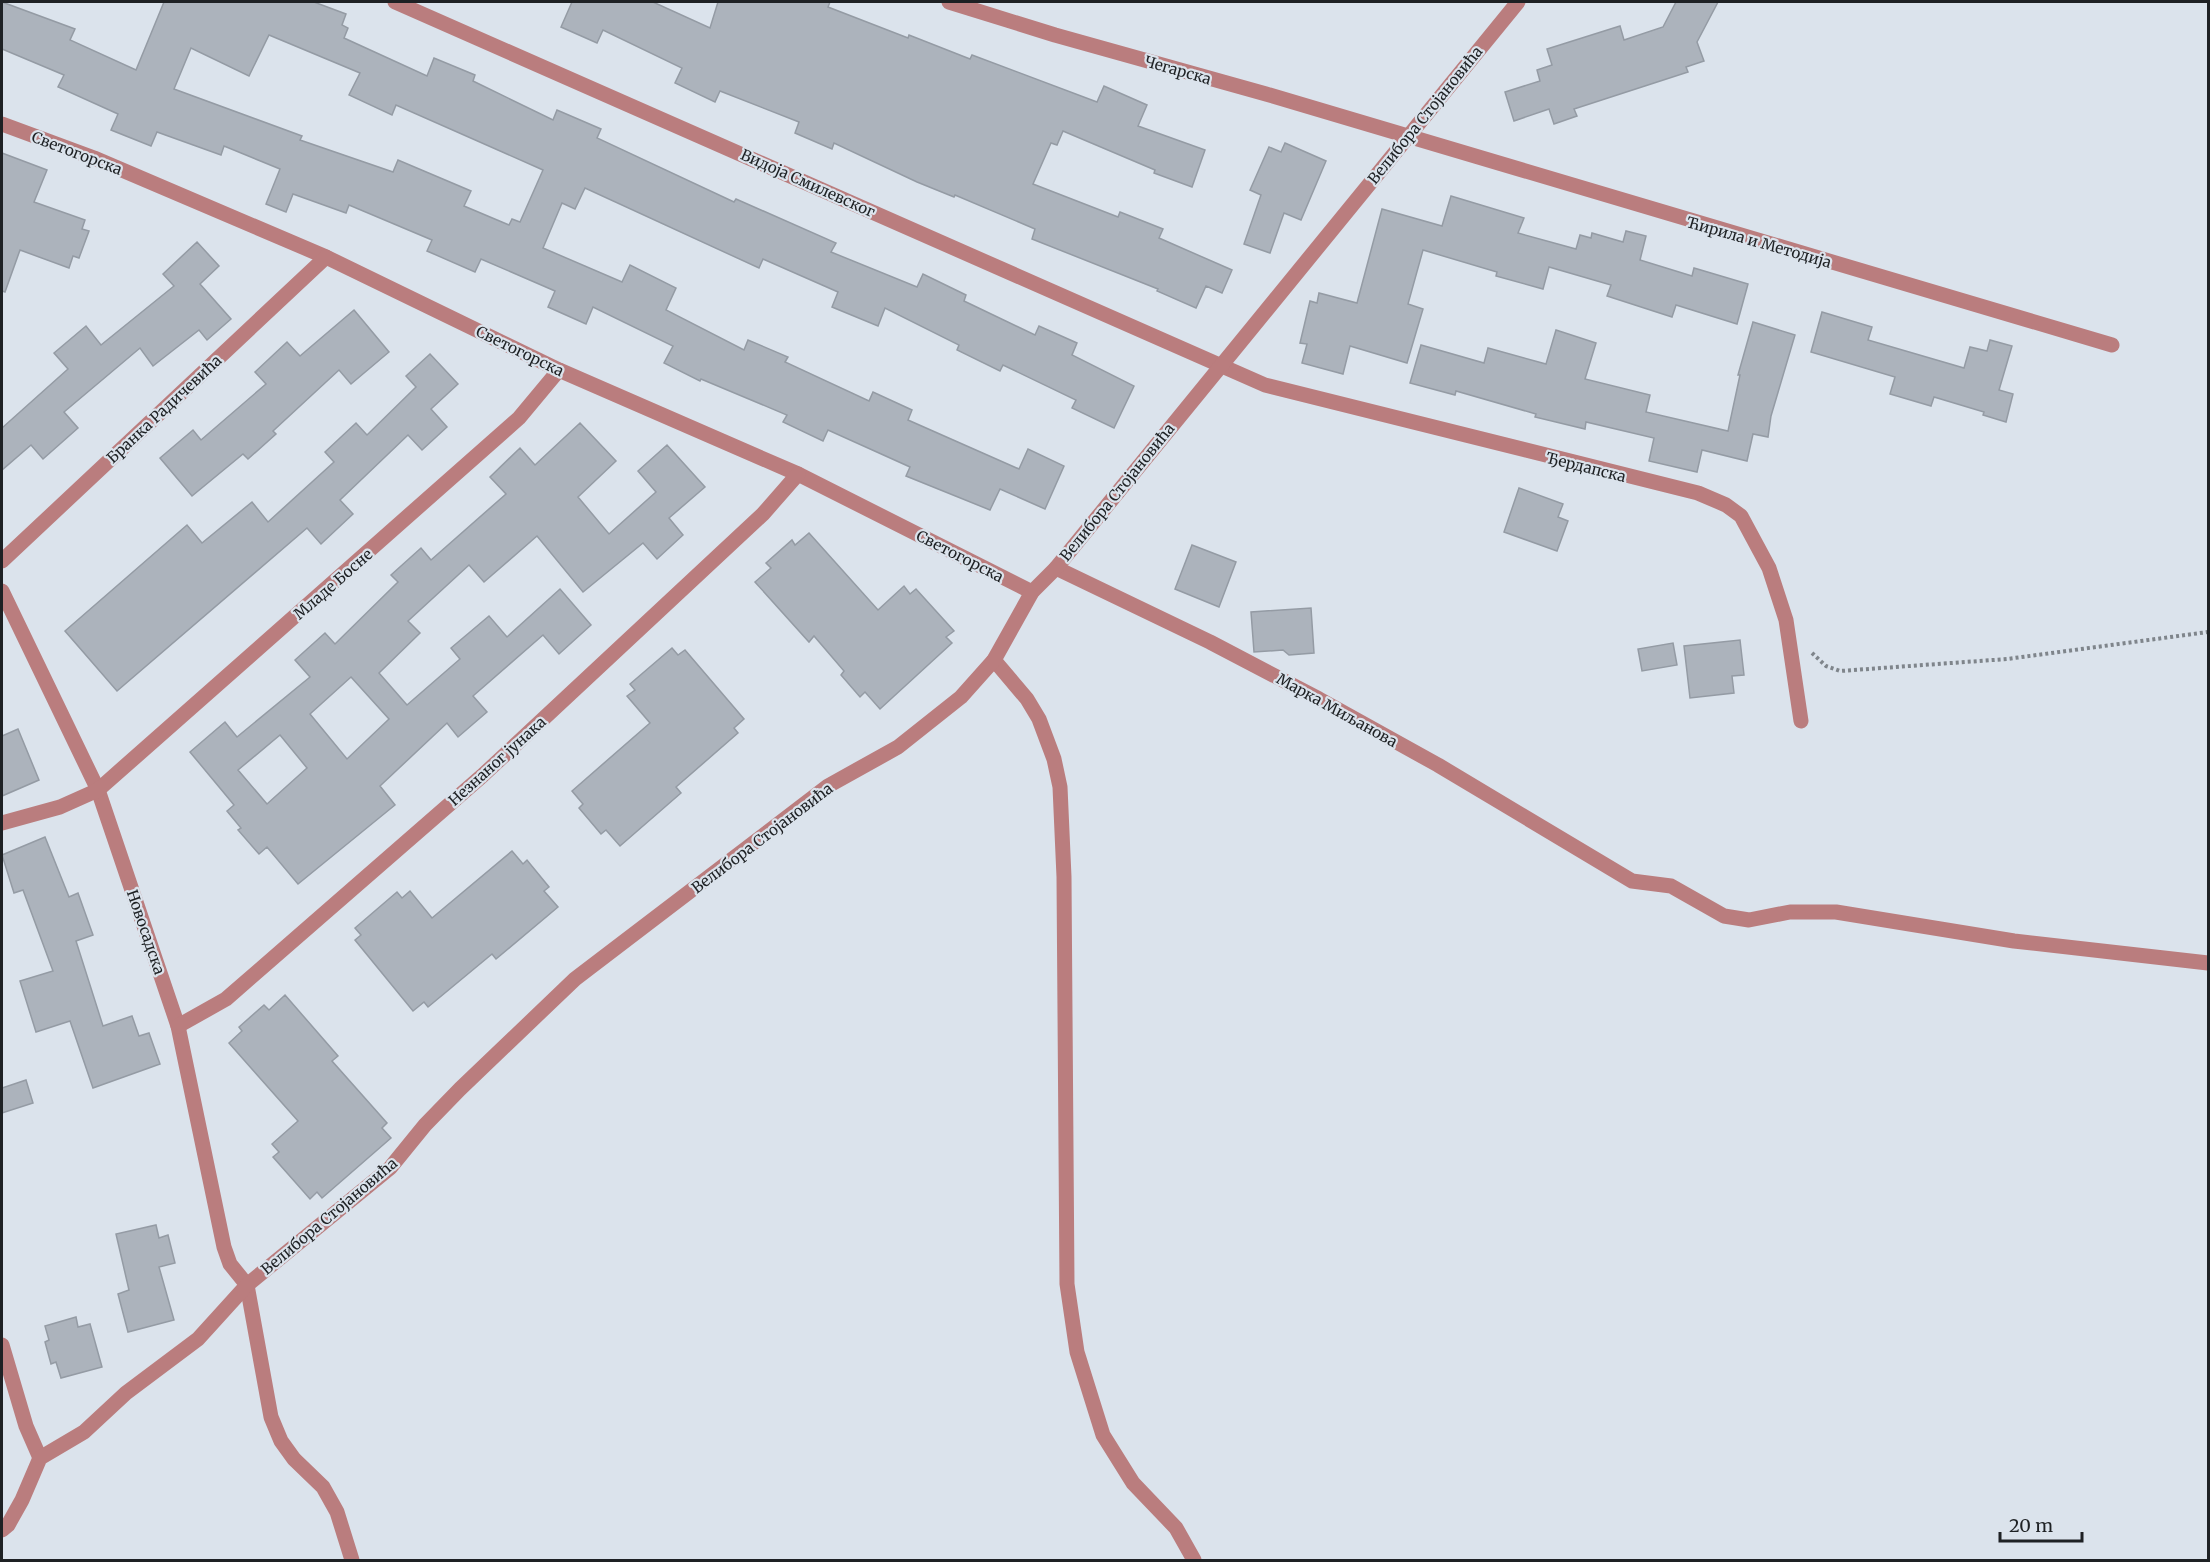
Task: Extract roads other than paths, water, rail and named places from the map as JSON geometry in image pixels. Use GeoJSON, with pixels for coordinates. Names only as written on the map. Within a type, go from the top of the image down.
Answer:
{"type":"FeatureCollection","features":[{"type":"Feature","properties":{"kind":"street","name":"Видоја Смилевског"},"geometry":{"type":"LineString","coordinates":[[395,2],[1221,365]]}},
{"type":"Feature","properties":{"kind":"street","name":"Чегарска"},"geometry":{"type":"LineString","coordinates":[[949,2],[1055,35],[1407,136]]}},
{"type":"Feature","properties":{"kind":"street","name":"Велибора Стојановића"},"geometry":{"type":"LineString","coordinates":[[40,1458],[84,1432],[126,1393],[198,1339],[247,1285],[390,1168],[425,1125],[460,1089],[575,979],[828,786],[898,747],[961,697],[994,660],[1032,592],[1056,568],[1518,2]]}},
{"type":"Feature","properties":{"kind":"street","name":"Светогорска"},"geometry":{"type":"LineString","coordinates":[[2,124],[94,158],[326,257],[559,370],[798,474],[1032,592]]}},
{"type":"Feature","properties":{"kind":"street","name":"Ћирила и Методија"},"geometry":{"type":"LineString","coordinates":[[1407,136],[2112,345]]}},
{"type":"Feature","properties":{"kind":"street","name":"Бранка Радичевића"},"geometry":{"type":"LineString","coordinates":[[2,561],[326,257]]}},
{"type":"Feature","properties":{"kind":"street","name":"Ђердапска"},"geometry":{"type":"LineString","coordinates":[[1221,365],[1265,385],[1698,493],[1726,505],[1741,516],[1769,568],[1786,620],[1801,721]]}},
{"type":"Feature","properties":{"kind":"street","name":"Младе Босне"},"geometry":{"type":"LineString","coordinates":[[2,823],[60,807],[98,790],[519,418],[559,370]]}},
{"type":"Feature","properties":{"kind":"street","name":"Незнаног јунака"},"geometry":{"type":"LineString","coordinates":[[178,1026],[226,999],[482,776],[763,514],[798,474]]}},
{"type":"Feature","properties":{"kind":"street","name":"Марка Миљанова"},"geometry":{"type":"LineString","coordinates":[[1056,568],[1210,642],[1319,699],[1632,881],[1671,886],[1711,910],[1738,919],[1760,919],[1805,911],[1836,912],[2014,941],[2208,963]]}},
{"type":"Feature","properties":{"kind":"street","name":"Новосадска"},"geometry":{"type":"LineString","coordinates":[[2,591],[98,790],[178,1026],[224,1247],[230,1264],[247,1285]]}},
{"type":"Feature","properties":{"kind":"street"},"geometry":{"type":"LineString","coordinates":[[994,660],[1027,699],[1039,719],[1054,759],[1060,787],[1063,856],[1067,1284],[1077,1352],[1094,1410],[1113,1451],[1133,1483],[1176,1528],[1194,1560]]}},
{"type":"Feature","properties":{"kind":"street"},"geometry":{"type":"LineString","coordinates":[[247,1285],[272,1417],[281,1441],[294,1459],[323,1487],[337,1512],[351,1560]]}},
{"type":"Feature","properties":{"kind":"street"},"geometry":{"type":"LineString","coordinates":[[2,1348],[26,1426],[40,1458],[5,1527]]}}]}
